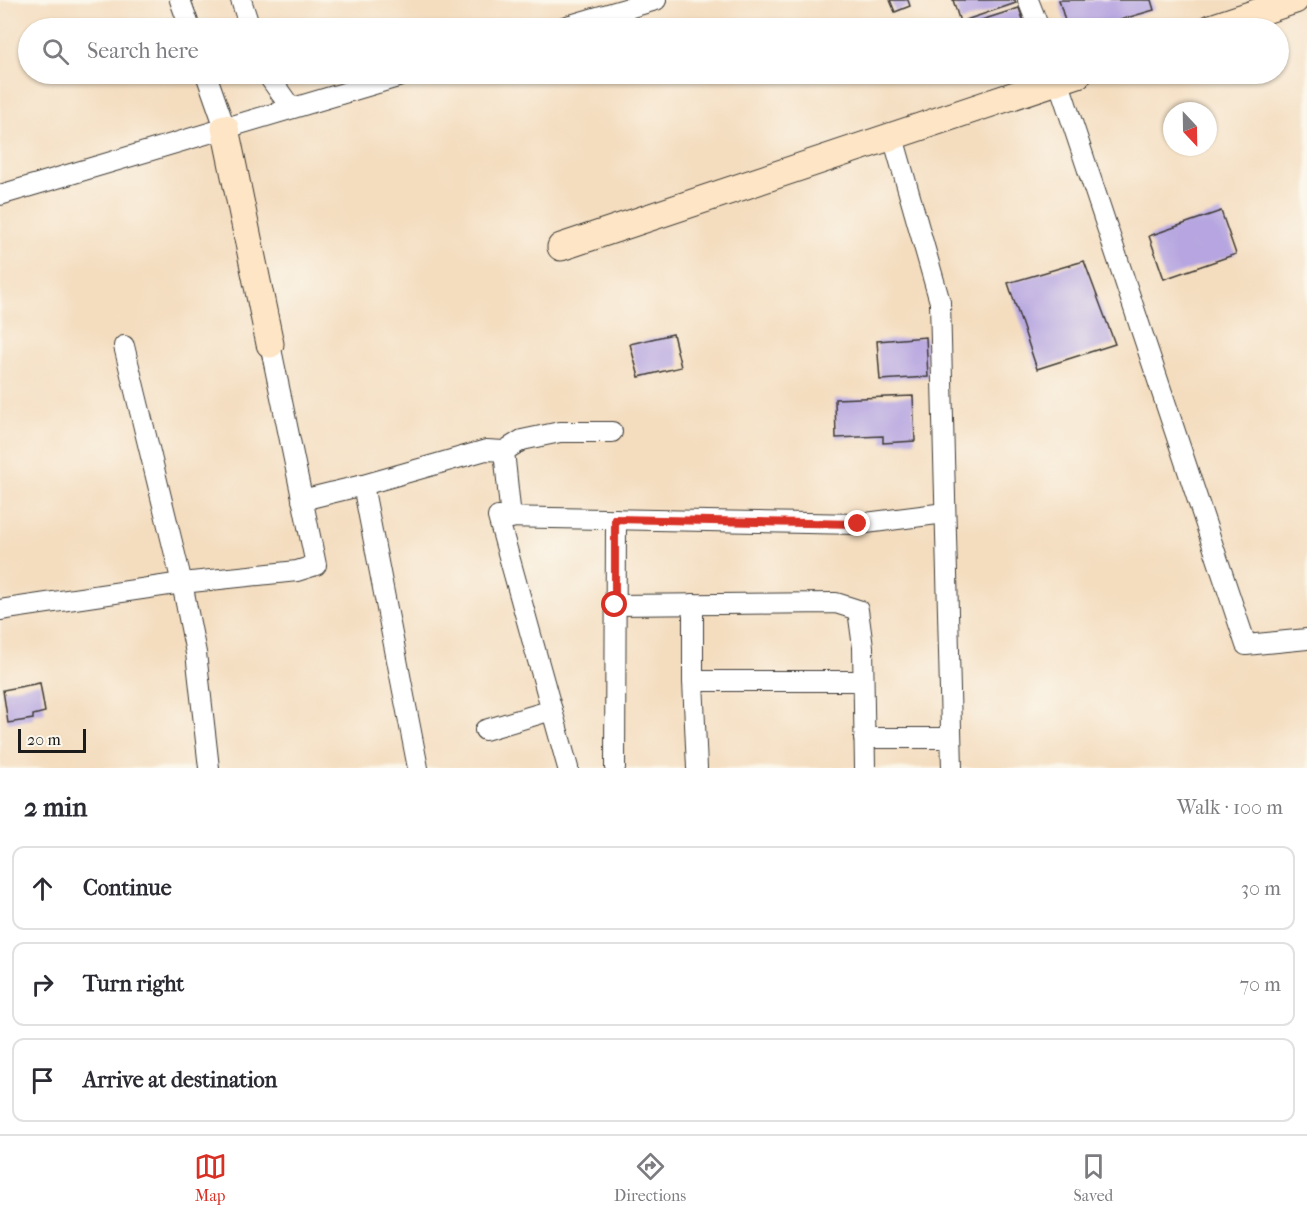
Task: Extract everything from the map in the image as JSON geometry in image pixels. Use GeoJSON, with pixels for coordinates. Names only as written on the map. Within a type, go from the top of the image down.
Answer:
{"type":"FeatureCollection","features":[{"type":"Feature","properties":{"kind":"street"},"geometry":{"type":"LineString","coordinates":[[180,0],[186,18]]}},
{"type":"Feature","properties":{"kind":"street"},"geometry":{"type":"LineString","coordinates":[[241,0],[247,18]]}},
{"type":"Feature","properties":{"kind":"street"},"geometry":{"type":"LineString","coordinates":[[594,18],[656,0]]}},
{"type":"Feature","properties":{"kind":"street"},"geometry":{"type":"LineString","coordinates":[[1028,0],[1035,18]]}},
{"type":"Feature","properties":{"kind":"street"},"geometry":{"type":"LineString","coordinates":[[1241,18],[1295,0]]}},
{"type":"Feature","properties":{"kind":"street"},"geometry":{"type":"LineString","coordinates":[[1304,0],[1307,10]]}},
{"type":"Feature","properties":{"kind":"street"},"geometry":{"type":"LineString","coordinates":[[0,610],[182,583],[297,571],[316,565],[225,128],[210,84]]}},
{"type":"Feature","properties":{"kind":"street"},"geometry":{"type":"LineString","coordinates":[[274,84],[291,108]]}},
{"type":"Feature","properties":{"kind":"street"},"geometry":{"type":"LineString","coordinates":[[0,195],[374,84]]}},
{"type":"Feature","properties":{"kind":"street"},"geometry":{"type":"LineString","coordinates":[[561,247],[893,137],[1042,84]]}},
{"type":"Feature","properties":{"kind":"street"},"geometry":{"type":"LineString","coordinates":[[1067,84],[1246,645],[1307,639]]}},
{"type":"Feature","properties":{"kind":"street"},"geometry":{"type":"LineString","coordinates":[[893,137],[940,302],[952,768]]}},
{"type":"Feature","properties":{"kind":"street"},"geometry":{"type":"LineString","coordinates":[[124,346],[182,583],[196,653],[209,768]]}},
{"type":"Feature","properties":{"kind":"street"},"geometry":{"type":"LineString","coordinates":[[302,500],[486,450],[504,451],[522,440],[560,432],[612,432]]}},
{"type":"Feature","properties":{"kind":"street"},"geometry":{"type":"LineString","coordinates":[[504,451],[511,518]]}},
{"type":"Feature","properties":{"kind":"street"},"geometry":{"type":"LineString","coordinates":[[363,485],[418,768]]}},
{"type":"Feature","properties":{"kind":"street"},"geometry":{"type":"LineString","coordinates":[[568,768],[498,517],[858,524],[945,513]]}},
{"type":"Feature","properties":{"kind":"street"},"geometry":{"type":"LineString","coordinates":[[615,519],[615,768]]}},
{"type":"Feature","properties":{"kind":"street"},"geometry":{"type":"LineString","coordinates":[[615,605],[836,603],[858,610],[863,647],[865,768]]}},
{"type":"Feature","properties":{"kind":"street"},"geometry":{"type":"LineString","coordinates":[[693,604],[693,681],[697,768]]}},
{"type":"Feature","properties":{"kind":"street"},"geometry":{"type":"LineString","coordinates":[[693,681],[863,681]]}},
{"type":"Feature","properties":{"kind":"street"},"geometry":{"type":"LineString","coordinates":[[485,730],[552,710]]}},
{"type":"Feature","properties":{"kind":"street"},"geometry":{"type":"LineString","coordinates":[[864,738],[951,738]]}},
{"type":"Feature","properties":{"kind":"building"},"geometry":{"type":"Polygon","coordinates":[[[890,0],[908,0],[910,6],[895,12],[890,0]]]}},
{"type":"Feature","properties":{"kind":"building"},"geometry":{"type":"Polygon","coordinates":[[[953,0],[1015,0],[1016,3],[972,18],[959,18],[953,0]]]}},
{"type":"Feature","properties":{"kind":"building"},"geometry":{"type":"Polygon","coordinates":[[[1059,0],[1151,0],[1154,10],[1126,18],[1064,18],[1059,0]]]}},
{"type":"Feature","properties":{"kind":"building"},"geometry":{"type":"Polygon","coordinates":[[[1019,8],[1022,18],[988,18],[1019,8]]]}},
{"type":"Feature","properties":{"kind":"building"},"geometry":{"type":"Polygon","coordinates":[[[1221,211],[1236,254],[1164,279],[1149,236],[1221,211]]]}},
{"type":"Feature","properties":{"kind":"building"},"geometry":{"type":"Polygon","coordinates":[[[1084,261],[1115,344],[1037,369],[1008,283],[1084,261]]]}},
{"type":"Feature","properties":{"kind":"building"},"geometry":{"type":"Polygon","coordinates":[[[673,334],[681,367],[639,377],[630,344],[673,334]]]}},
{"type":"Feature","properties":{"kind":"building"},"geometry":{"type":"Polygon","coordinates":[[[926,337],[928,377],[880,380],[877,341],[926,337]]]}},
{"type":"Feature","properties":{"kind":"building"},"geometry":{"type":"Polygon","coordinates":[[[913,396],[915,441],[883,443],[883,436],[836,438],[835,399],[913,396]]]}},
{"type":"Feature","properties":{"kind":"building"},"geometry":{"type":"Polygon","coordinates":[[[40,683],[45,712],[33,715],[33,719],[8,723],[3,690],[40,683]]]}},
{"type":"Feature","properties":{"kind":"route"},"geometry":{"type":"LineString","coordinates":[[615,605],[615,519],[858,524]]}}]}
